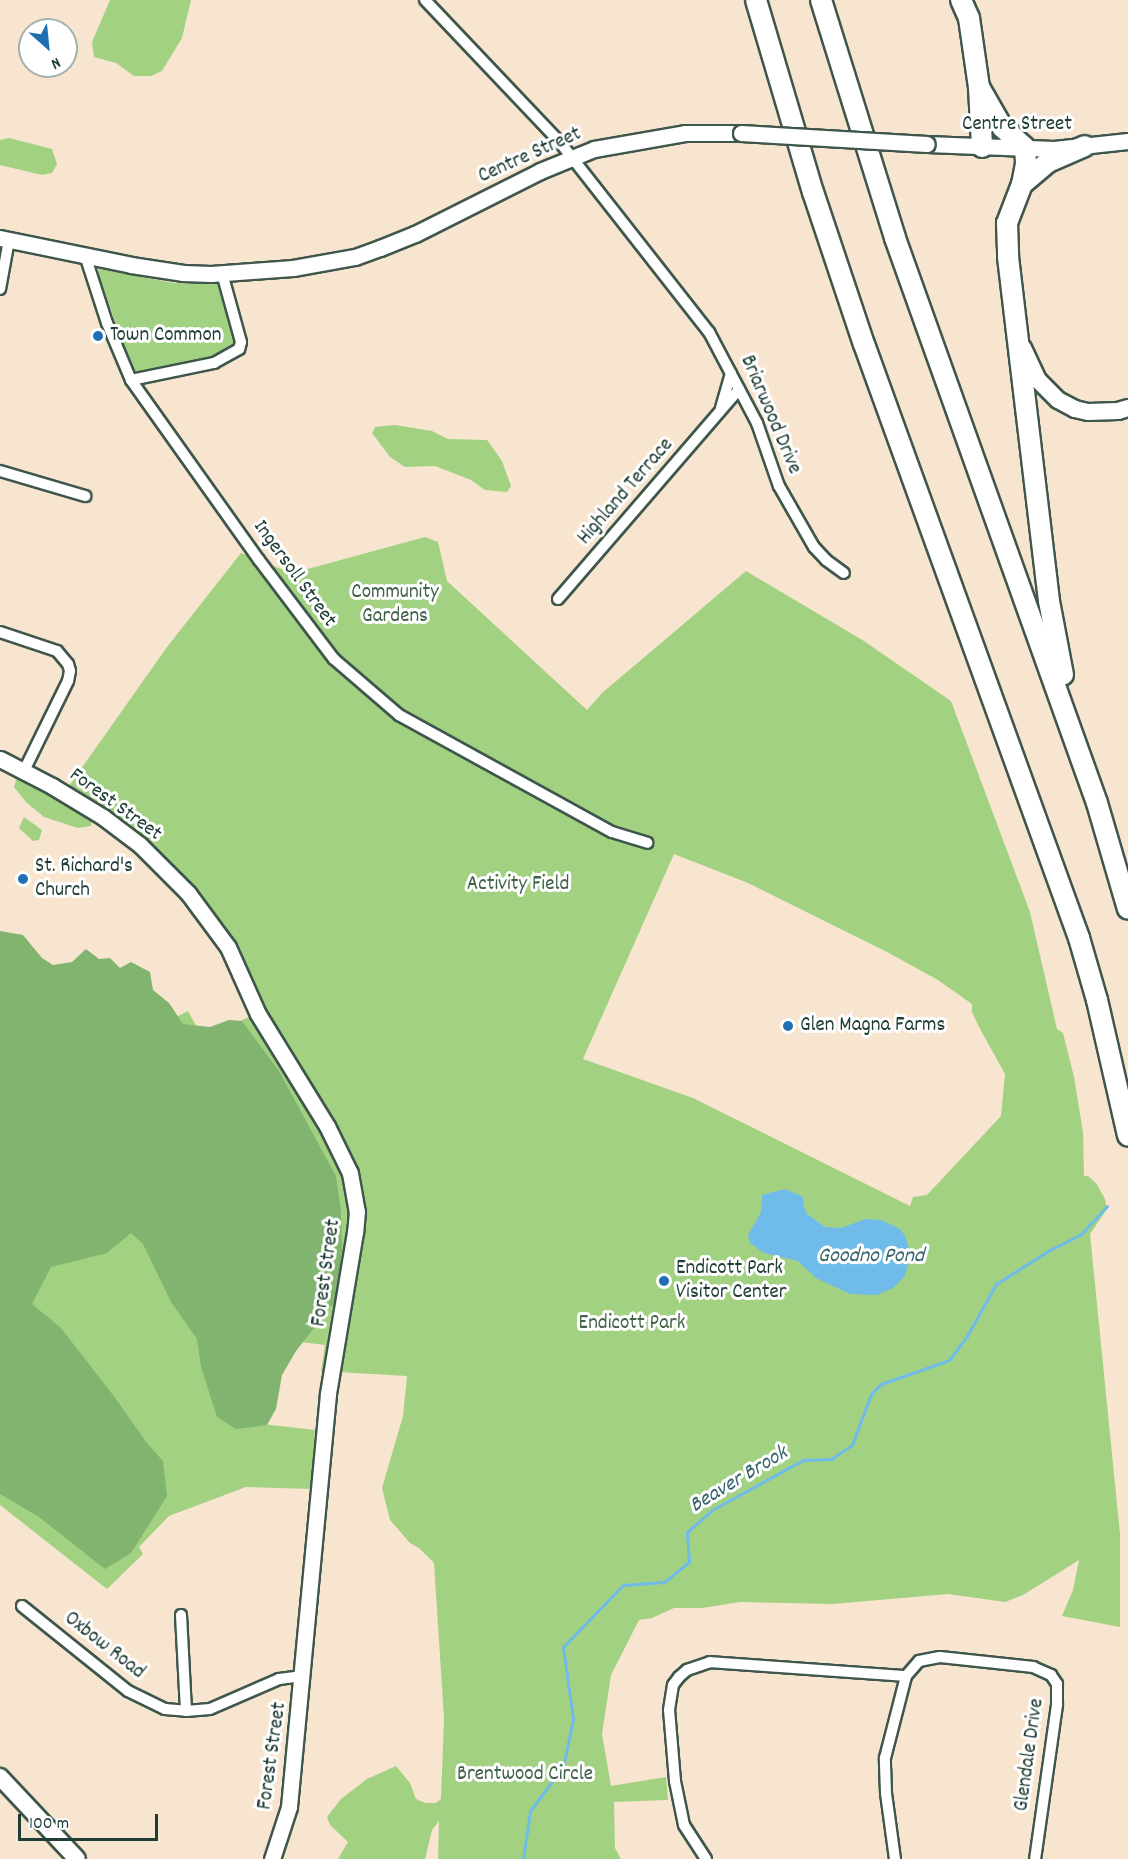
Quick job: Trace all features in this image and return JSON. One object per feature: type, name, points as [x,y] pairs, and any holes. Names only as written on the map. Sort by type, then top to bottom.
[{"type":"highway","points":[[756,0],[813,192],[864,344],[1079,938],[1097,1000],[1128,1135]]},
{"type":"highway","points":[[821,0],[898,249],[1080,754],[1110,843],[1128,909]]},
{"type":"highway","points":[[965,6],[979,87],[982,147]]},
{"type":"highway","points":[[979,87],[1002,127],[1025,148],[1026,164],[1022,184],[1010,210],[1006,237],[1049,602],[1080,754]]},
{"type":"highway","points":[[1022,184],[1047,162],[1085,146]]},
{"type":"main road","points":[[1018,336],[1038,380],[1058,400],[1075,409],[1088,412],[1118,411],[1128,408]]},
{"type":"main road","points":[[0,1777],[76,1859]]},
{"type":"street","name":"Briarwood Drive","points":[[425,0],[530,108],[572,157],[709,332],[758,423],[779,486],[814,546],[826,560],[844,573]]},
{"type":"street","name":"Centre Street","points":[[5,239],[160,270],[222,273],[302,267],[355,257],[416,234],[572,157],[594,149],[662,136],[741,133],[1025,148],[1085,146],[1128,141]]},
{"type":"street","points":[[0,290],[5,239]]},
{"type":"street","name":"Ingersoll Street","points":[[86,255],[107,323],[131,380],[259,560],[334,659],[399,715],[612,832],[647,843]]},
{"type":"street","points":[[131,380],[214,363],[239,349],[241,342],[222,273]]},
{"type":"street","name":"Highland Terrace","points":[[558,599],[677,464],[721,408],[731,373]]},
{"type":"street","name":"Highland Terrace","points":[[721,408],[727,406],[740,390]]},
{"type":"street","points":[[0,471],[85,496]]},
{"type":"street","points":[[0,632],[57,651],[68,664],[70,671],[68,681],[24,771]]},
{"type":"street","name":"Forest Street","points":[[0,759],[77,800],[128,836],[188,893],[228,946],[258,1014],[327,1126],[350,1173],[356,1204],[355,1232],[328,1394],[289,1808],[272,1859]]},
{"type":"street","name":"Oxbow Road","points":[[22,1606],[128,1691],[165,1709],[186,1711],[210,1708],[279,1679],[303,1676]]},
{"type":"street","points":[[181,1616],[186,1711]]},
{"type":"street","name":"Glendale Drive","points":[[906,1676],[919,1661],[940,1657],[1033,1667],[1051,1676],[1059,1693],[1035,1859]]},
{"type":"street","points":[[706,1859],[684,1825],[675,1781],[669,1710],[673,1685],[679,1677],[687,1670],[710,1662],[906,1676],[885,1758],[886,1793],[895,1859]]},
{"type":"green space","points":[[110,0],[191,0],[182,38],[162,71],[151,76],[134,76],[116,63],[94,57],[92,42]]},
{"type":"green space","points":[[9,138],[52,149],[57,164],[52,173],[42,175],[0,165],[0,140]]},
{"type":"green space","points":[[99,269],[174,283],[220,284],[235,333],[233,349],[213,360],[143,372],[132,370],[98,273]]},
{"type":"green space","points":[[395,425],[432,431],[448,439],[487,440],[502,461],[511,486],[507,492],[485,490],[471,480],[435,466],[405,467],[390,457],[372,433],[375,427]]},
{"type":"green space","name":"Endicott Park","points":[[425,537],[438,542],[447,581],[587,710],[602,693],[746,571],[864,641],[951,701],[1030,912],[1057,1029],[1063,1033],[1074,1077],[1083,1132],[1084,1176],[1088,1176],[1096,1183],[1105,1199],[1107,1209],[1090,1234],[1120,1534],[1120,1627],[1062,1616],[1073,1590],[1079,1560],[1023,1595],[1005,1602],[948,1594],[833,1604],[740,1602],[702,1608],[674,1608],[652,1618],[639,1620],[611,1675],[602,1734],[611,1786],[666,1777],[668,1800],[614,1802],[615,1848],[621,1859],[438,1859],[439,1821],[432,1830],[425,1859],[338,1859],[348,1842],[330,1825],[327,1817],[341,1799],[367,1779],[396,1766],[410,1783],[416,1799],[425,1803],[436,1803],[441,1799],[444,1718],[434,1563],[419,1548],[410,1543],[390,1520],[382,1488],[403,1416],[407,1376],[321,1371],[325,1345],[259,1337],[253,1423],[315,1430],[311,1489],[246,1487],[169,1516],[139,1547],[143,1554],[107,1589],[0,1505],[0,1043],[142,1034],[188,1011],[204,1040],[260,1011],[234,943],[211,910],[139,833],[81,799],[69,786],[167,647],[241,553],[299,576],[304,570]],"holes":[[[674,854],[748,883],[887,952],[938,980],[972,1004],[972,1012],[979,1027],[1005,1074],[1001,1116],[927,1195],[913,1197],[910,1206],[693,1098],[583,1059]]]},
{"type":"green space","points":[[23,778],[85,813],[92,820],[91,826],[78,828],[44,817],[26,802],[14,787],[16,780]]},
{"type":"green space","points":[[24,817],[42,830],[39,840],[33,841],[19,828]]},
{"type":"green space","points":[[0,931],[23,935],[42,958],[53,965],[72,962],[86,949],[99,959],[110,958],[120,968],[131,962],[150,972],[153,990],[169,1003],[183,1024],[210,1027],[229,1020],[242,1021],[279,1071],[336,1176],[341,1211],[342,1250],[337,1299],[296,1351],[282,1375],[276,1409],[267,1425],[236,1429],[217,1417],[201,1367],[197,1339],[171,1302],[143,1244],[131,1233],[107,1253],[51,1267],[32,1304],[61,1328],[146,1442],[163,1461],[167,1496],[131,1553],[105,1569],[39,1517],[0,1494]]},
{"type":"water","name":"Goodno Pond","points":[[785,1189],[803,1197],[803,1205],[807,1214],[825,1227],[841,1228],[866,1219],[881,1220],[900,1229],[905,1236],[911,1255],[905,1276],[893,1288],[877,1295],[850,1294],[816,1278],[798,1261],[764,1253],[750,1243],[748,1235],[761,1212],[762,1195]]},
{"type":"waterway","name":"Beaver Brook","points":[[523,1859],[530,1811],[563,1767],[573,1719],[563,1647],[623,1585],[664,1582],[689,1562],[687,1532],[712,1510],[803,1460],[831,1459],[852,1445],[871,1394],[881,1384],[949,1360],[967,1336],[996,1284],[1048,1251],[1081,1234],[1107,1206]]},
{"type":"place","name":"Town Common","points":[[98,336]]},
{"type":"place","name":"St. Richard's Church","points":[[23,879]]},
{"type":"place","name":"Glen Magna Farms","points":[[788,1026]]},
{"type":"place","name":"Endicott Park Visitor Center","points":[[664,1281]]},
{"type":"park label","name":"Community Gardens","points":[[395,605]]},
{"type":"park label","name":"Activity Field","points":[[518,885]]},
{"type":"park label","name":"Brentwood Circle","points":[[525,1775]]}]
